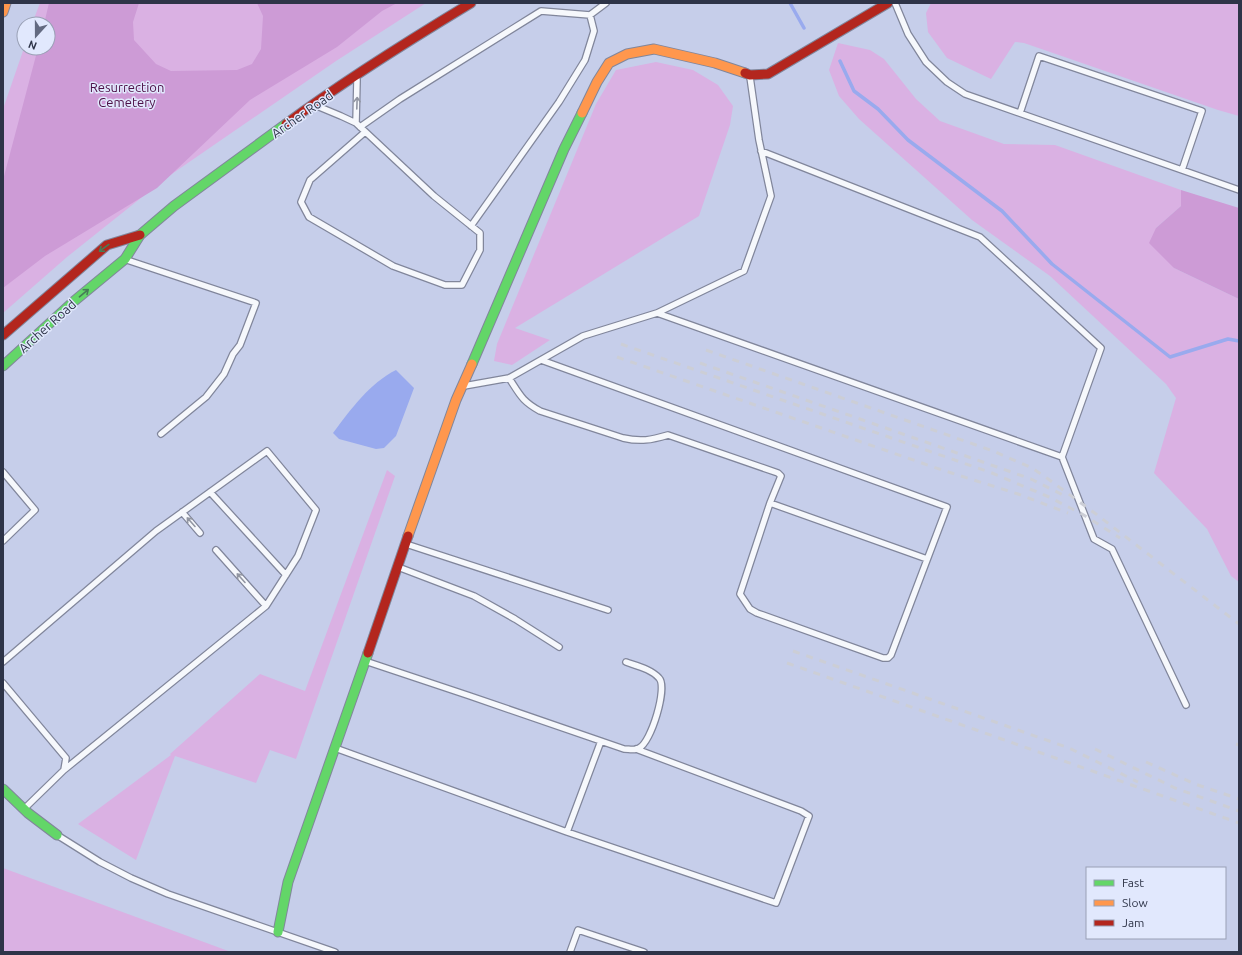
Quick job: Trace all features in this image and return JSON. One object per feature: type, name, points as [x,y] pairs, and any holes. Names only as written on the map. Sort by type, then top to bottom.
[{"type":"street","points":[[3,12],[6,3]]},
{"type":"street","name":"Archer Road","points":[[3,366],[73,302],[125,259],[140,235],[174,206],[313,105],[410,40],[471,3]]},
{"type":"street","points":[[278,932],[288,882],[456,400],[564,149],[597,82],[609,63],[627,54],[654,49],[715,63],[750,75],[768,74],[888,3]]},
{"type":"street","name":"Archer Road","points":[[3,335],[107,245],[140,235]]},
{"type":"street","points":[[3,789],[23,809],[57,835]]},
{"type":"lane","points":[[358,125],[541,11],[590,15],[606,3]]},
{"type":"lane","points":[[895,3],[908,34],[926,62],[947,82],[965,94],[1239,190]]},
{"type":"lane","points":[[471,226],[559,102],[585,60],[594,31],[590,15]]},
{"type":"lane","points":[[1020,113],[1039,56],[1202,111],[1182,170]]},
{"type":"lane","points":[[462,387],[509,378],[583,336],[657,314],[744,271],[772,196],[759,140],[750,75]]},
{"type":"lane","points":[[357,76],[358,125]]},
{"type":"lane","points":[[313,105],[358,125],[434,196],[480,233],[480,250],[462,285],[445,285],[393,266],[309,217],[301,202],[310,180],[365,132]]},
{"type":"lane","points":[[761,151],[980,237],[1101,348],[1062,458],[1094,538],[1112,549],[1186,705]]},
{"type":"lane","points":[[125,259],[256,303],[240,345],[233,354],[224,374],[206,397],[161,434]]},
{"type":"lane","points":[[657,314],[1062,458]]},
{"type":"lane","points":[[509,378],[522,398],[528,404],[540,411],[623,438],[637,441],[654,439],[668,435],[778,473],[780,476],[740,594],[750,608],[757,613],[883,658],[888,658],[891,655],[947,507],[541,360]]},
{"type":"lane","points":[[3,662],[156,531],[267,451],[316,510],[298,556],[266,606],[64,770],[23,809]]},
{"type":"lane","points":[[3,472],[35,510],[3,541]]},
{"type":"lane","points":[[210,492],[286,575]]},
{"type":"lane","points":[[770,503],[927,559]]},
{"type":"lane","points":[[182,512],[200,533]]},
{"type":"lane","points":[[406,544],[608,610]]},
{"type":"lane","points":[[216,550],[266,606]]},
{"type":"lane","points":[[398,567],[474,596],[515,619],[559,647]]},
{"type":"lane","points":[[335,748],[567,832],[776,903],[809,816],[801,811],[636,749],[624,749],[365,661]]},
{"type":"lane","points":[[626,662],[650,671],[660,678],[662,684],[661,698],[649,738],[640,748],[636,749]]},
{"type":"lane","points":[[3,683],[66,758],[64,770]]},
{"type":"lane","points":[[567,832],[600,741]]},
{"type":"lane","points":[[57,835],[100,862],[130,878],[168,894],[335,952]]},
{"type":"lane","points":[[570,952],[578,930],[644,952]]},
{"type":"green space","name":"Resurrection Cemetery","points":[[40,3],[426,3],[336,61],[166,178],[67,257],[3,313],[3,109],[21,56],[56,56],[56,16],[35,16]]},
{"type":"green space","name":"Resurrection Cemetery","points":[[49,3],[139,3],[133,22],[134,40],[156,64],[171,71],[237,70],[252,64],[261,49],[263,16],[257,3],[397,3],[382,11],[337,47],[250,100],[157,188],[45,256],[3,288],[3,180],[36,56],[56,56],[56,16],[46,16]]},
{"type":"green space","points":[[931,3],[1239,3],[1239,116],[1024,43],[1015,42],[991,79],[947,58],[928,32],[926,13]]},
{"type":"green space","points":[[838,43],[870,50],[884,59],[916,99],[940,121],[1004,144],[1055,145],[1181,190],[1181,206],[1156,228],[1174,268],[1239,299],[1239,582],[1231,576],[1207,529],[1154,473],[1176,398],[1166,384],[1050,276],[972,220],[859,119],[839,96],[829,70]]},
{"type":"green space","points":[[656,62],[693,70],[718,85],[733,106],[730,125],[699,216],[515,328],[550,340],[512,365],[494,361],[497,344],[596,104],[616,70]]},
{"type":"green space","points":[[1181,190],[1239,208],[1239,299],[1174,268],[1149,243],[1156,228],[1181,206]]},
{"type":"green space","points":[[387,470],[395,476],[296,759],[270,750],[256,783],[175,756],[136,860],[78,824],[171,755],[170,754],[260,674],[305,691]]},
{"type":"green space","points":[[3,868],[231,952],[3,952]]},
{"type":"water","points":[[396,370],[414,388],[396,436],[384,448],[376,449],[339,439],[333,433],[354,406],[378,382]]},
{"type":"waterway","points":[[790,3],[804,28]]},
{"type":"waterway","points":[[840,61],[854,91],[878,109],[908,140],[1002,211],[1052,264],[1170,357],[1228,339],[1239,341]]},
{"type":"railway","points":[[621,344],[992,473],[1049,497],[1082,514],[1120,538]]},
{"type":"railway","points":[[706,350],[993,451],[1032,468],[1096,514],[1239,624]]},
{"type":"railway","points":[[617,357],[942,470],[1018,494],[1068,513]]},
{"type":"railway","points":[[700,363],[1031,479],[1063,495]]},
{"type":"railway","points":[[793,651],[1069,748],[1138,782]]},
{"type":"railway","points":[[787,663],[1239,823]]},
{"type":"railway","points":[[1095,749],[1175,788],[1239,811]]},
{"type":"railway","points":[[1146,762],[1195,784],[1239,799]]},
{"type":"traffic: fast","points":[[472,364],[564,149],[582,113]]},
{"type":"traffic: fast","points":[[3,366],[73,302],[125,259],[140,235],[174,206],[286,124]]},
{"type":"traffic: fast","points":[[278,932],[288,882],[368,653]]},
{"type":"traffic: fast","points":[[3,789],[28,813],[57,835]]},
{"type":"traffic: slow","points":[[3,12],[6,3]]},
{"type":"traffic: slow","points":[[582,113],[597,82],[609,63],[627,54],[654,49],[715,63],[745,73]]},
{"type":"traffic: slow","points":[[408,536],[456,400],[472,364]]},
{"type":"traffic: jam","points":[[286,124],[377,61],[471,3]]},
{"type":"traffic: jam","points":[[745,73],[750,75],[768,74],[888,3]]},
{"type":"traffic: jam","points":[[3,335],[107,245],[140,235]]},
{"type":"traffic: jam","points":[[368,653],[408,536]]}]
